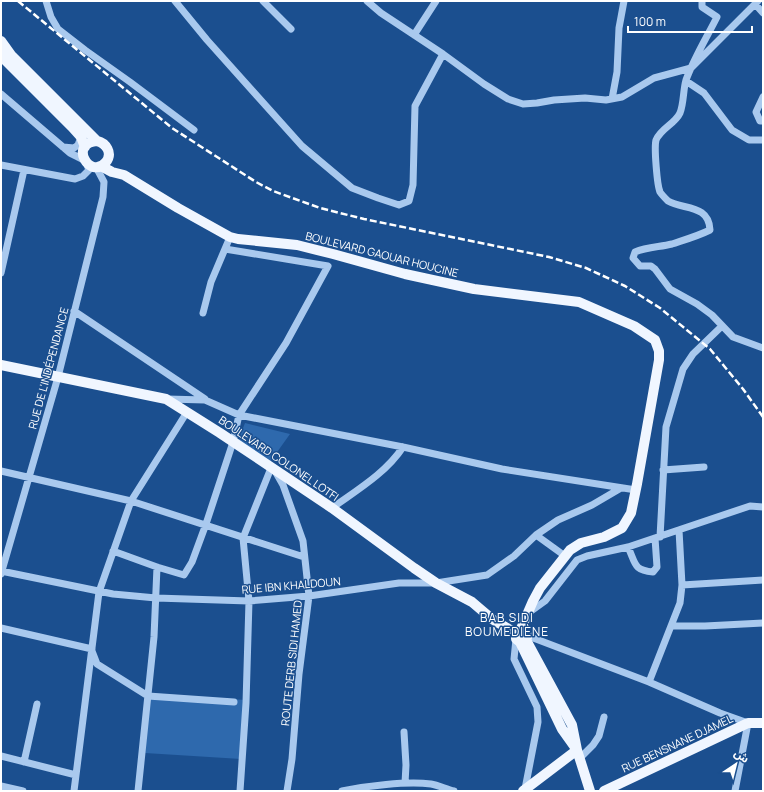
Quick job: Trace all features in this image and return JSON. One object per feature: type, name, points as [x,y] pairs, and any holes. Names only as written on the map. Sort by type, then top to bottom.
[{"type":"main road","points":[[1,41],[11,55],[97,141],[106,146],[109,156],[124,175]]},
{"type":"main road","points":[[1,56],[81,137],[85,147]]},
{"type":"main road","points":[[97,141],[90,142],[83,150],[85,160],[91,166],[98,166],[124,175]]},
{"type":"main road","points":[[98,166],[107,160],[109,156]]},
{"type":"main road","name":"BOULEVARD GAOUAR HOUCINE","points":[[124,175],[178,208],[230,236],[262,242],[297,245],[405,274],[474,289],[579,302],[634,326],[655,340],[659,351],[659,360],[631,513],[622,528],[604,537],[581,543],[570,550],[540,588],[532,601],[521,637]]},
{"type":"main road","name":"BOULEVARD COLONEL LOTFI","points":[[1,365],[166,399],[234,442],[273,470],[332,508],[436,583],[472,602],[492,619],[521,637]]},
{"type":"main road","points":[[521,637],[572,726],[578,754],[590,791]]},
{"type":"main road","name":"RUE BENSNANE DJAMEL","points":[[604,791],[748,723],[763,723]]},
{"type":"main road","points":[[524,790],[578,754]]},
{"type":"street","points":[[46,1],[51,17],[58,29],[194,130]]},
{"type":"street","points":[[175,1],[207,40],[302,146],[352,188],[399,205],[409,201],[413,185],[414,106],[443,54]]},
{"type":"street","points":[[262,1],[291,30]]},
{"type":"street","points":[[367,1],[381,13],[443,54],[484,84],[508,99],[523,104],[585,98],[606,100],[622,97],[654,78],[691,68],[756,2],[763,13]]},
{"type":"street","points":[[414,35],[436,1]]},
{"type":"street","points":[[612,99],[617,72],[619,28],[624,1]]},
{"type":"street","points":[[702,1],[702,7],[717,17],[686,81],[681,111],[676,120],[662,132],[656,140],[656,164],[660,192],[668,201],[697,209],[710,224],[710,230],[672,244],[642,249],[635,252],[633,258],[640,266],[650,266],[655,269],[670,289],[697,304],[712,316],[733,337],[763,348]]},
{"type":"street","points":[[686,81],[704,93],[732,130],[748,140],[763,140]]},
{"type":"street","points":[[1,94],[63,147],[85,160],[89,170],[83,176],[78,178],[1,165]]},
{"type":"street","points":[[763,97],[756,112],[760,121],[763,121]]},
{"type":"street","points":[[63,147],[74,148],[78,145],[81,137]]},
{"type":"street","name":"RUE DE L'INDÉPENDANCE","points":[[1,572],[58,377],[103,197],[104,182],[98,166]]},
{"type":"street","points":[[1,272],[24,170]]},
{"type":"street","points":[[203,313],[211,282],[230,236]]},
{"type":"street","points":[[113,551],[157,567],[184,574],[192,562],[206,524],[234,442],[239,414],[286,343],[328,266],[225,249]]},
{"type":"street","points":[[74,311],[205,400],[239,414],[403,447],[502,469],[636,490]]},
{"type":"street","points":[[628,547],[637,568],[641,571],[653,572],[657,567],[657,537],[666,427],[683,369],[693,354],[722,326]]},
{"type":"street","points":[[166,399],[205,400]]},
{"type":"street","points":[[74,791],[99,592],[131,501],[187,412]]},
{"type":"street","points":[[332,508],[356,492],[395,458],[403,447]]},
{"type":"street","points":[[663,470],[704,467]]},
{"type":"street","points":[[240,791],[246,703],[249,601],[243,538],[273,470]]},
{"type":"street","name":"ROUTE DERB SIDI HAMED","points":[[273,470],[283,485],[303,541],[309,596],[299,674],[292,759],[287,791]]},
{"type":"street","points":[[1,471],[131,501],[206,524],[243,538],[304,557]]},
{"type":"street","name":"RUE IBN KHALDOUN","points":[[1,572],[99,592],[156,598],[249,601],[309,596],[400,583],[436,583],[487,575],[514,556],[536,536],[558,520],[621,488]]},
{"type":"street","points":[[527,614],[545,601],[576,560],[587,556],[628,547],[750,506],[763,507]]},
{"type":"street","points":[[649,682],[680,603],[682,585],[679,530]]},
{"type":"street","points":[[536,536],[565,556]]},
{"type":"street","points":[[138,791],[154,636],[157,567]]},
{"type":"street","points":[[682,585],[763,580]]},
{"type":"street","points":[[672,626],[705,626],[763,622]]},
{"type":"street","points":[[1,628],[92,649]]},
{"type":"street","points":[[524,790],[538,722],[537,707],[514,659],[521,637],[649,682],[720,714],[748,723],[735,791]]},
{"type":"street","points":[[92,649],[97,664],[148,696],[234,702]]},
{"type":"street","points":[[24,762],[37,704]]},
{"type":"street","points":[[578,754],[593,745],[599,736],[604,717]]},
{"type":"street","points":[[404,732],[406,765],[405,783]]},
{"type":"street","points":[[1,756],[76,775]]},
{"type":"street","points":[[342,791],[405,783],[432,784],[440,789],[454,791]]},
{"type":"street","points":[[1,786],[23,791]]},
{"type":"shaded area","points":[[245,423],[290,434],[270,462],[238,441]]},
{"type":"shaded area","points":[[150,693],[245,700],[241,759],[145,753]]},
{"type":"railway","points":[[18,1],[172,128],[256,182],[273,191],[320,208],[364,219],[549,257],[586,268],[625,286],[660,308],[710,349],[743,389],[763,417]]},
{"type":"district","name":"BAB SIDI BOUMEDIÈNE","points":[[507,624]]}]
